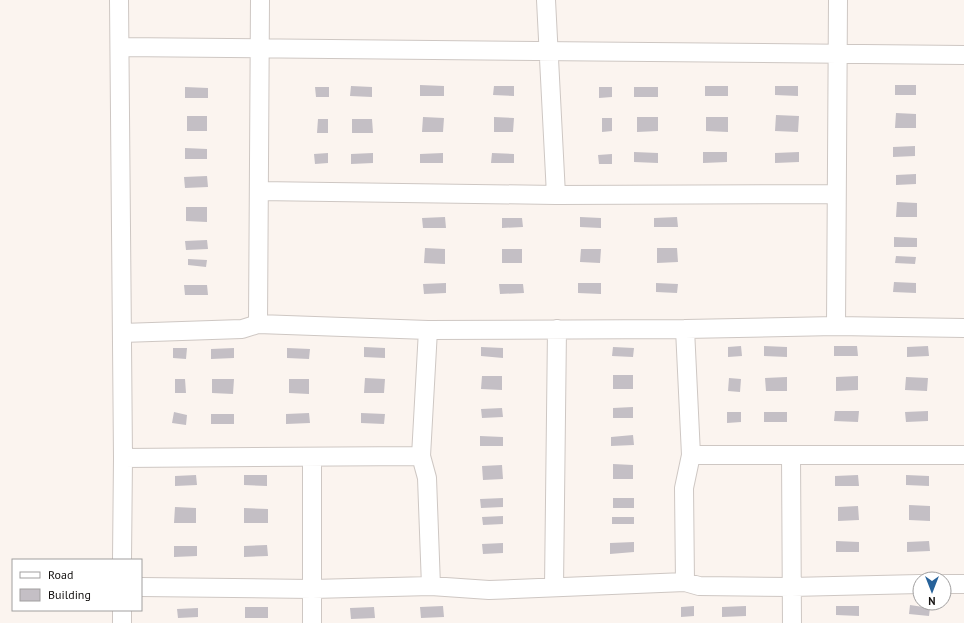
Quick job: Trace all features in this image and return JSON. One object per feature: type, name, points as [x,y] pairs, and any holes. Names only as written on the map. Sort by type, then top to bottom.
[{"type":"street","points":[[119,0],[123,458],[122,559]]},
{"type":"street","points":[[258,324],[260,0]]},
{"type":"street","points":[[546,0],[556,195]]},
{"type":"street","points":[[836,326],[838,0]]},
{"type":"street","points":[[120,47],[964,55]]},
{"type":"street","points":[[259,191],[556,195],[836,194]]},
{"type":"street","points":[[122,333],[242,329],[258,324],[428,330],[685,329],[836,326],[964,328]]},
{"type":"street","points":[[554,587],[557,329]]},
{"type":"street","points":[[685,329],[690,455],[684,488],[685,582]]},
{"type":"street","points":[[428,330],[421,456],[427,478],[431,586]]},
{"type":"street","points":[[690,455],[964,455]]},
{"type":"street","points":[[791,455],[792,623]]},
{"type":"street","points":[[123,458],[421,456]]},
{"type":"street","points":[[312,457],[312,623]]},
{"type":"street","points":[[142,587],[312,588],[431,586],[489,590],[685,582],[699,586],[791,587],[912,584]]},
{"type":"street","points":[[952,584],[964,584]]},
{"type":"street","points":[[122,611],[122,623]]},
{"type":"building","points":[[420,85],[444,86],[444,96],[420,96]]},
{"type":"building","points":[[895,85],[916,85],[916,95],[895,95]]},
{"type":"building","points":[[351,86],[372,87],[372,97],[350,96]]},
{"type":"building","points":[[494,86],[514,86],[514,96],[493,95]]},
{"type":"building","points":[[705,86],[728,86],[728,96],[705,96]]},
{"type":"building","points":[[775,86],[798,86],[798,96],[775,95]]},
{"type":"building","points":[[185,87],[208,88],[208,98],[185,98]]},
{"type":"building","points":[[315,87],[329,87],[329,97],[316,97]]},
{"type":"building","points":[[599,87],[612,87],[612,97],[599,98]]},
{"type":"building","points":[[634,87],[658,87],[658,97],[634,97]]},
{"type":"building","points":[[896,113],[916,114],[916,128],[895,128]]},
{"type":"building","points":[[776,115],[799,116],[798,132],[775,131]]},
{"type":"building","points":[[187,116],[207,116],[207,131],[187,131]]},
{"type":"building","points":[[423,117],[444,118],[443,132],[422,132]]},
{"type":"building","points":[[494,117],[514,118],[513,132],[494,132]]},
{"type":"building","points":[[637,117],[658,117],[658,131],[637,132]]},
{"type":"building","points":[[706,117],[728,117],[728,132],[706,131]]},
{"type":"building","points":[[602,118],[612,118],[612,131],[602,132]]},
{"type":"building","points":[[318,119],[328,119],[328,133],[317,133]]},
{"type":"building","points":[[352,119],[372,119],[373,133],[352,133]]},
{"type":"building","points":[[915,146],[915,156],[893,157],[893,147]]},
{"type":"building","points":[[185,148],[207,149],[207,159],[185,159]]},
{"type":"building","points":[[634,152],[658,153],[658,163],[634,162]]},
{"type":"building","points":[[703,152],[727,152],[727,162],[703,163]]},
{"type":"building","points":[[799,152],[799,162],[775,163],[775,153]]},
{"type":"building","points":[[328,153],[328,163],[315,164],[314,154]]},
{"type":"building","points":[[373,153],[373,163],[351,164],[351,154]]},
{"type":"building","points":[[443,153],[443,163],[420,163],[420,154]]},
{"type":"building","points":[[492,153],[514,154],[514,163],[491,163]]},
{"type":"building","points":[[612,154],[612,164],[599,164],[598,155]]},
{"type":"building","points":[[916,174],[916,184],[896,185],[896,175]]},
{"type":"building","points":[[207,176],[208,187],[185,188],[184,177]]},
{"type":"building","points":[[897,202],[917,203],[917,217],[896,217]]},
{"type":"building","points":[[186,207],[207,207],[207,222],[186,221]]},
{"type":"building","points":[[445,217],[446,228],[423,228],[422,218]]},
{"type":"building","points":[[580,217],[601,218],[601,228],[580,227]]},
{"type":"building","points":[[677,217],[678,227],[654,227],[654,218]]},
{"type":"building","points":[[502,218],[522,218],[523,227],[502,228]]},
{"type":"building","points":[[894,237],[917,238],[917,247],[894,247]]},
{"type":"building","points":[[207,240],[208,249],[186,250],[185,241]]},
{"type":"building","points":[[425,248],[445,249],[445,264],[424,263]]},
{"type":"building","points":[[657,248],[677,248],[678,262],[657,263]]},
{"type":"building","points":[[502,249],[522,249],[522,263],[502,263]]},
{"type":"building","points":[[581,249],[601,249],[600,263],[580,262]]},
{"type":"building","points":[[896,256],[916,257],[915,264],[895,263]]},
{"type":"building","points":[[188,259],[207,260],[206,267],[188,265]]},
{"type":"building","points":[[894,282],[916,283],[916,293],[893,292]]},
{"type":"building","points":[[446,283],[446,293],[424,294],[423,284]]},
{"type":"building","points":[[578,283],[601,283],[601,294],[578,293]]},
{"type":"building","points":[[656,283],[678,284],[677,293],[656,292]]},
{"type":"building","points":[[499,284],[523,284],[524,293],[500,294]]},
{"type":"building","points":[[184,285],[207,285],[208,295],[185,295]]},
{"type":"building","points":[[741,346],[742,356],[728,357],[728,347]]},
{"type":"building","points":[[764,346],[787,347],[787,357],[764,356]]},
{"type":"building","points":[[834,346],[857,346],[858,356],[834,356]]},
{"type":"building","points":[[928,346],[929,356],[907,357],[907,347]]},
{"type":"building","points":[[364,347],[385,348],[385,358],[364,357]]},
{"type":"building","points":[[481,347],[503,348],[503,358],[481,356]]},
{"type":"building","points":[[613,347],[634,348],[633,357],[612,356]]},
{"type":"building","points":[[173,348],[187,348],[186,359],[173,358]]},
{"type":"building","points":[[234,348],[234,358],[211,359],[211,349]]},
{"type":"building","points":[[287,348],[310,349],[309,359],[287,358]]},
{"type":"building","points":[[613,375],[633,375],[633,389],[613,389]]},
{"type":"building","points":[[482,376],[502,376],[502,390],[481,389]]},
{"type":"building","points":[[858,376],[858,390],[836,391],[836,377]]},
{"type":"building","points":[[787,377],[787,391],[766,391],[765,378]]},
{"type":"building","points":[[906,377],[928,378],[927,391],[905,390]]},
{"type":"building","points":[[365,378],[385,379],[384,393],[364,393]]},
{"type":"building","points":[[729,378],[741,379],[740,392],[728,391]]},
{"type":"building","points":[[175,379],[185,379],[186,393],[175,393]]},
{"type":"building","points":[[212,379],[234,379],[233,394],[212,393]]},
{"type":"building","points":[[289,379],[309,379],[309,394],[289,393]]},
{"type":"building","points":[[633,407],[633,418],[613,418],[613,408]]},
{"type":"building","points":[[502,408],[503,417],[482,418],[481,409]]},
{"type":"building","points":[[835,411],[859,411],[858,422],[834,421]]},
{"type":"building","points":[[928,411],[928,421],[906,422],[905,412]]},
{"type":"building","points":[[174,412],[187,415],[186,425],[172,423]]},
{"type":"building","points":[[727,412],[741,412],[741,422],[727,423]]},
{"type":"building","points":[[764,412],[787,412],[787,422],[764,422]]},
{"type":"building","points":[[309,413],[310,423],[286,424],[286,414]]},
{"type":"building","points":[[361,413],[385,414],[384,424],[361,423]]},
{"type":"building","points":[[211,414],[234,414],[234,424],[211,424]]},
{"type":"building","points":[[633,435],[634,445],[611,446],[611,437]]},
{"type":"building","points":[[480,436],[503,437],[503,446],[480,446]]},
{"type":"building","points":[[613,464],[633,465],[633,479],[613,479]]},
{"type":"building","points":[[502,465],[503,479],[483,480],[482,466]]},
{"type":"building","points":[[196,475],[197,485],[175,486],[175,476]]},
{"type":"building","points":[[244,475],[267,475],[267,486],[244,485]]},
{"type":"building","points":[[858,475],[859,486],[835,486],[835,476]]},
{"type":"building","points":[[906,475],[929,476],[929,486],[906,485]]},
{"type":"building","points":[[503,498],[503,507],[481,508],[480,499]]},
{"type":"building","points":[[613,498],[634,498],[634,508],[613,508]]},
{"type":"building","points":[[909,505],[930,506],[930,521],[909,520]]},
{"type":"building","points":[[858,506],[859,520],[838,521],[838,507]]},
{"type":"building","points":[[175,507],[196,508],[196,523],[174,523]]},
{"type":"building","points":[[244,508],[268,509],[268,523],[244,523]]},
{"type":"building","points":[[503,516],[503,524],[483,525],[482,517]]},
{"type":"building","points":[[612,517],[634,517],[634,524],[612,524]]},
{"type":"building","points":[[836,541],[859,542],[859,552],[836,552]]},
{"type":"building","points":[[929,541],[930,551],[907,552],[907,542]]},
{"type":"building","points":[[634,542],[634,552],[610,554],[610,543]]},
{"type":"building","points":[[503,543],[503,553],[483,554],[482,544]]},
{"type":"building","points":[[267,545],[268,556],[244,557],[244,546]]},
{"type":"building","points":[[174,546],[197,546],[197,556],[174,557]]},
{"type":"building","points":[[910,605],[912,605],[912,611],[930,611],[929,616],[909,614]]},
{"type":"building","points":[[443,606],[444,617],[421,618],[420,607]]},
{"type":"building","points":[[694,606],[694,616],[681,617],[681,607]]},
{"type":"building","points":[[746,606],[746,616],[722,617],[722,607]]},
{"type":"building","points":[[836,606],[859,606],[859,616],[836,615]]},
{"type":"building","points":[[245,607],[268,607],[268,618],[245,618]]},
{"type":"building","points":[[374,607],[375,618],[351,619],[350,608]]},
{"type":"building","points":[[198,608],[198,617],[178,618],[177,609]]}]
